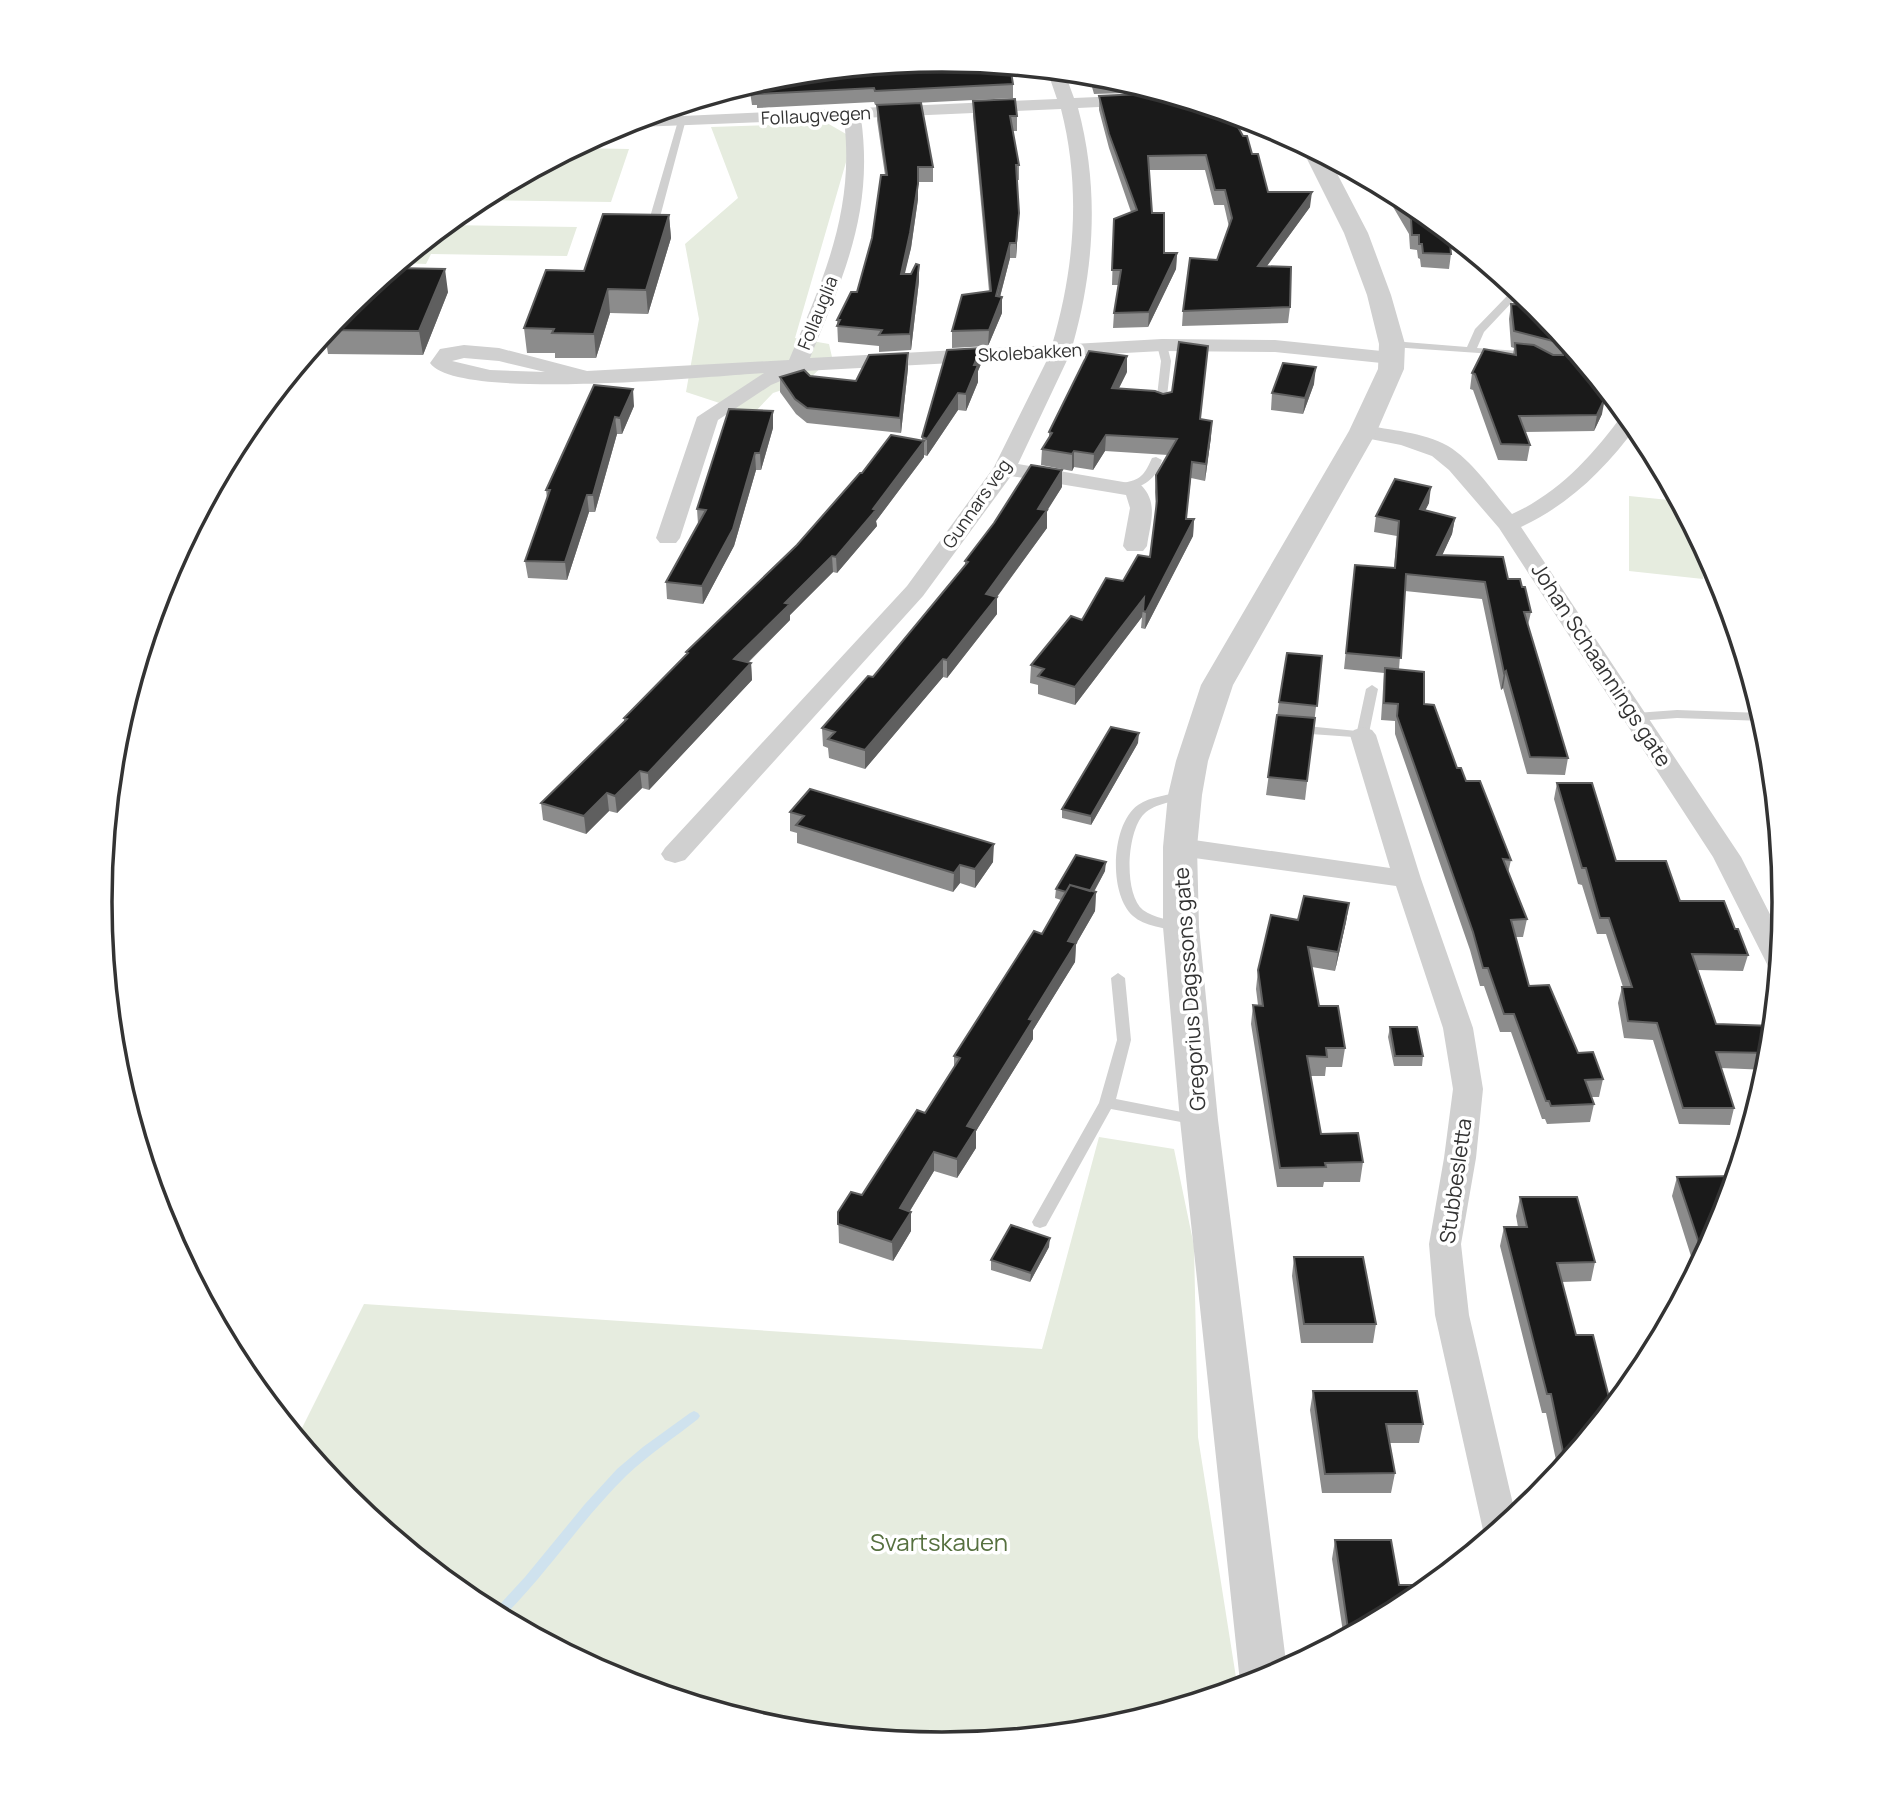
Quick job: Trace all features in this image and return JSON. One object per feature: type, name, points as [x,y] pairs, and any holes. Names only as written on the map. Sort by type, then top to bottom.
[{"type":"street","name":"Gunnars veg","points":[[675,854],[915,591],[1004,468],[1040,400],[1061,351],[1068,326],[1084,226],[1083,181],[1068,104],[1059,80]]},
{"type":"street","name":"Follaugvegen","points":[[657,123],[1155,99]]},
{"type":"street","name":"Follauglia","points":[[668,538],[693,470],[708,418],[764,381],[796,367],[831,282],[852,208],[858,167],[852,115]]},
{"type":"street","points":[[1320,162],[1356,233],[1379,295],[1392,351]]},
{"type":"street","name":"Skolebakken","points":[[586,377],[527,361],[467,350],[447,353],[440,363],[463,371],[542,379],[586,377],[796,367],[1162,345],[1392,351]]},
{"type":"street","name":"Gregorius Dagssons gate","points":[[1262,1669],[1199,1120],[1181,927],[1180,847],[1185,795],[1192,761],[1217,685],[1363,431],[1386,382],[1392,351]]},
{"type":"street","points":[[1508,524],[1533,514],[1574,487],[1624,428]]},
{"type":"street","name":"Johan Schaannings gate","points":[[1363,431],[1406,439],[1440,451],[1457,465],[1508,524],[1727,857],[1771,946]]},
{"type":"street","points":[[1004,468],[1122,486],[1139,494],[1142,502],[1135,545]]},
{"type":"street","name":"Stubbesletta","points":[[1363,735],[1407,879],[1458,1028],[1468,1089],[1460,1158],[1445,1244],[1452,1315],[1499,1519]]},
{"type":"street","points":[[1180,847],[1407,879]]},
{"type":"lane","points":[[655,217],[681,122]]},
{"type":"lane","points":[[1471,349],[1479,331],[1511,298]]},
{"type":"lane","points":[[1161,405],[1166,361],[1162,345]]},
{"type":"lane","points":[[1392,351],[1471,349],[1543,358]]},
{"type":"lane","points":[[1122,486],[1145,481],[1153,472],[1156,460]]},
{"type":"lane","points":[[1277,727],[1363,735],[1372,689]]},
{"type":"lane","points":[[1636,717],[1677,714],[1752,717]]},
{"type":"lane","points":[[1181,927],[1138,913],[1126,896],[1122,864],[1127,832],[1139,811],[1156,802],[1185,795]]},
{"type":"lane","points":[[1040,1222],[1107,1103],[1124,1040],[1118,978]]},
{"type":"lane","points":[[1107,1103],[1199,1120]]},
{"type":"green space","points":[[827,123],[853,138],[795,338],[829,344],[832,357],[806,382],[773,393],[753,414],[686,392],[699,319],[685,244],[738,198],[711,127]]},
{"type":"green space","points":[[595,148],[629,149],[611,202],[500,200]]},
{"type":"green space","points":[[462,225],[577,227],[567,256],[431,254],[426,264],[413,263]]},
{"type":"green space","points":[[1629,496],[1669,500],[1703,568],[1703,579],[1629,571]]},
{"type":"green space","name":"Svartskauen","points":[[1099,1137],[1174,1149],[1194,1246],[1198,1437],[1236,1679],[1158,1705],[1105,1717],[997,1731],[942,1733],[834,1726],[727,1705],[675,1689],[575,1648],[481,1593],[437,1562],[395,1527],[355,1490],[301,1430],[364,1304],[1042,1349]]},
{"type":"building","points":[[888,74],[997,74],[1012,75],[1013,84],[875,91],[874,88],[757,94],[834,79]]},
{"type":"building","points":[[1133,94],[1238,126],[1243,136],[1247,136],[1252,154],[1258,154],[1268,192],[1312,192],[1258,266],[1291,267],[1290,307],[1183,311],[1190,258],[1217,260],[1232,218],[1225,190],[1215,190],[1206,155],[1148,156],[1152,213],[1164,213],[1164,253],[1177,253],[1149,312],[1114,313],[1121,270],[1112,270],[1114,219],[1137,210],[1109,134],[1099,96]]},
{"type":"building","points":[[1015,99],[1017,116],[1010,116],[1019,165],[1016,165],[1019,213],[1016,243],[1010,243],[996,296],[1002,297],[989,330],[952,331],[962,295],[991,291],[973,101]]},
{"type":"building","points":[[921,103],[933,167],[918,167],[918,184],[901,274],[911,274],[916,264],[919,265],[910,334],[879,335],[882,330],[837,326],[840,320],[837,320],[851,292],[857,292],[872,238],[881,175],[887,175],[877,105]]},
{"type":"building","points":[[603,214],[669,215],[646,290],[608,289],[594,334],[552,333],[554,329],[524,328],[546,270],[584,271]]},
{"type":"building","points":[[1409,215],[1450,245],[1451,254],[1423,253],[1419,235],[1412,235]]},
{"type":"building","points":[[407,268],[445,269],[419,331],[341,330]]},
{"type":"building","points":[[1511,304],[1518,304],[1556,343],[1553,341],[1514,331]]},
{"type":"building","points":[[1179,342],[1208,346],[1200,419],[1212,421],[1206,464],[1192,462],[1186,519],[1194,519],[1146,612],[1143,611],[1144,598],[1075,687],[1038,676],[1044,669],[1031,665],[1071,616],[1082,620],[1106,578],[1123,581],[1138,555],[1150,557],[1157,501],[1156,475],[1177,439],[1106,435],[1094,454],[1074,451],[1072,454],[1042,449],[1052,433],[1049,432],[1089,351],[1127,356],[1112,388],[1163,394],[1172,392]]},
{"type":"building","points":[[1515,343],[1534,345],[1553,355],[1563,355],[1562,350],[1604,400],[1597,415],[1519,416],[1530,445],[1501,444],[1475,374],[1472,373],[1484,349],[1516,355]]},
{"type":"building","points":[[981,348],[974,365],[978,365],[966,394],[958,393],[927,439],[922,437],[947,350]]},
{"type":"building","points":[[908,353],[900,418],[807,408],[795,399],[780,377],[804,370],[810,376],[856,381],[869,355]]},
{"type":"building","points":[[1283,363],[1316,367],[1305,398],[1272,393]]},
{"type":"building","points":[[594,385],[633,389],[620,418],[615,417],[593,495],[587,495],[565,562],[525,561],[550,490],[546,490]]},
{"type":"building","points":[[729,409],[773,411],[760,453],[755,453],[733,529],[702,586],[666,582],[706,510],[697,509]]},
{"type":"building","points":[[891,435],[924,441],[873,509],[876,510],[836,557],[832,556],[785,603],[790,604],[734,659],[751,663],[648,773],[640,771],[615,796],[607,793],[584,816],[541,803],[627,719],[624,718],[688,653],[686,652],[797,545],[862,473]]},
{"type":"building","points":[[1031,465],[1062,470],[1038,509],[1047,510],[986,594],[997,597],[947,660],[943,659],[865,750],[828,739],[835,732],[822,728],[868,676],[873,677],[968,562],[965,561],[994,523]]},
{"type":"building","points":[[1395,479],[1431,487],[1420,509],[1455,518],[1437,555],[1503,557],[1508,579],[1520,579],[1522,587],[1525,587],[1531,612],[1524,612],[1568,758],[1530,757],[1506,671],[1504,673],[1485,582],[1406,574],[1401,658],[1346,653],[1355,565],[1395,568],[1399,521],[1376,516]]},
{"type":"building","points":[[1287,653],[1322,656],[1317,706],[1279,702]]},
{"type":"building","points":[[1385,668],[1424,672],[1424,704],[1434,705],[1457,768],[1461,768],[1466,781],[1480,781],[1511,860],[1503,859],[1527,919],[1511,920],[1529,986],[1549,985],[1578,1053],[1593,1052],[1603,1079],[1585,1080],[1594,1104],[1551,1106],[1549,1101],[1546,1101],[1514,1014],[1504,1014],[1488,968],[1483,968],[1473,932],[1397,716],[1398,704],[1384,703]]},
{"type":"building","points":[[1277,715],[1315,718],[1307,781],[1268,777]]},
{"type":"building","points":[[1111,727],[1139,733],[1091,816],[1062,809]]},
{"type":"building","points":[[1557,783],[1592,783],[1616,861],[1666,861],[1680,901],[1724,901],[1748,955],[1692,954],[1716,1024],[1764,1026],[1759,1053],[1716,1052],[1734,1108],[1683,1108],[1657,1023],[1628,1021],[1622,987],[1632,987],[1609,918],[1600,918],[1586,868],[1582,868]]},
{"type":"building","points":[[810,789],[994,844],[975,869],[960,865],[954,873],[796,825],[804,816],[790,812]]},
{"type":"building","points":[[1076,855],[1106,862],[1090,891],[1070,885],[1066,892],[1056,889]]},
{"type":"building","points":[[1070,885],[1096,892],[1068,941],[1076,943],[1029,1019],[1033,1020],[967,1126],[976,1129],[957,1159],[934,1152],[900,1208],[911,1212],[892,1242],[838,1224],[838,1212],[851,1192],[862,1195],[917,1110],[925,1113],[960,1058],[954,1056],[1034,931],[1042,934]]},
{"type":"building","points":[[1304,896],[1349,903],[1338,952],[1308,947],[1319,1006],[1338,1006],[1345,1048],[1326,1048],[1327,1057],[1307,1056],[1321,1134],[1358,1133],[1363,1162],[1325,1163],[1326,1167],[1280,1168],[1253,1005],[1263,1006],[1258,970],[1271,915],[1298,920]]},
{"type":"building","points":[[1390,1027],[1417,1027],[1423,1056],[1395,1056]]},
{"type":"building","points":[[1727,1176],[1699,1244],[1677,1177]]},
{"type":"building","points":[[1520,1197],[1577,1197],[1595,1262],[1557,1263],[1576,1335],[1593,1335],[1609,1398],[1563,1454],[1551,1394],[1547,1394],[1504,1227],[1527,1227]]},
{"type":"building","points":[[1011,1225],[1050,1238],[1031,1273],[991,1260]]},
{"type":"building","points":[[1294,1257],[1363,1257],[1376,1324],[1304,1324]]},
{"type":"building","points":[[1313,1391],[1417,1391],[1423,1424],[1386,1424],[1395,1473],[1325,1474]]},
{"type":"building","points":[[1335,1540],[1391,1540],[1399,1585],[1415,1585],[1348,1628]]},
{"type":"waterway","points":[[504,1608],[621,1473],[694,1416]]}]
